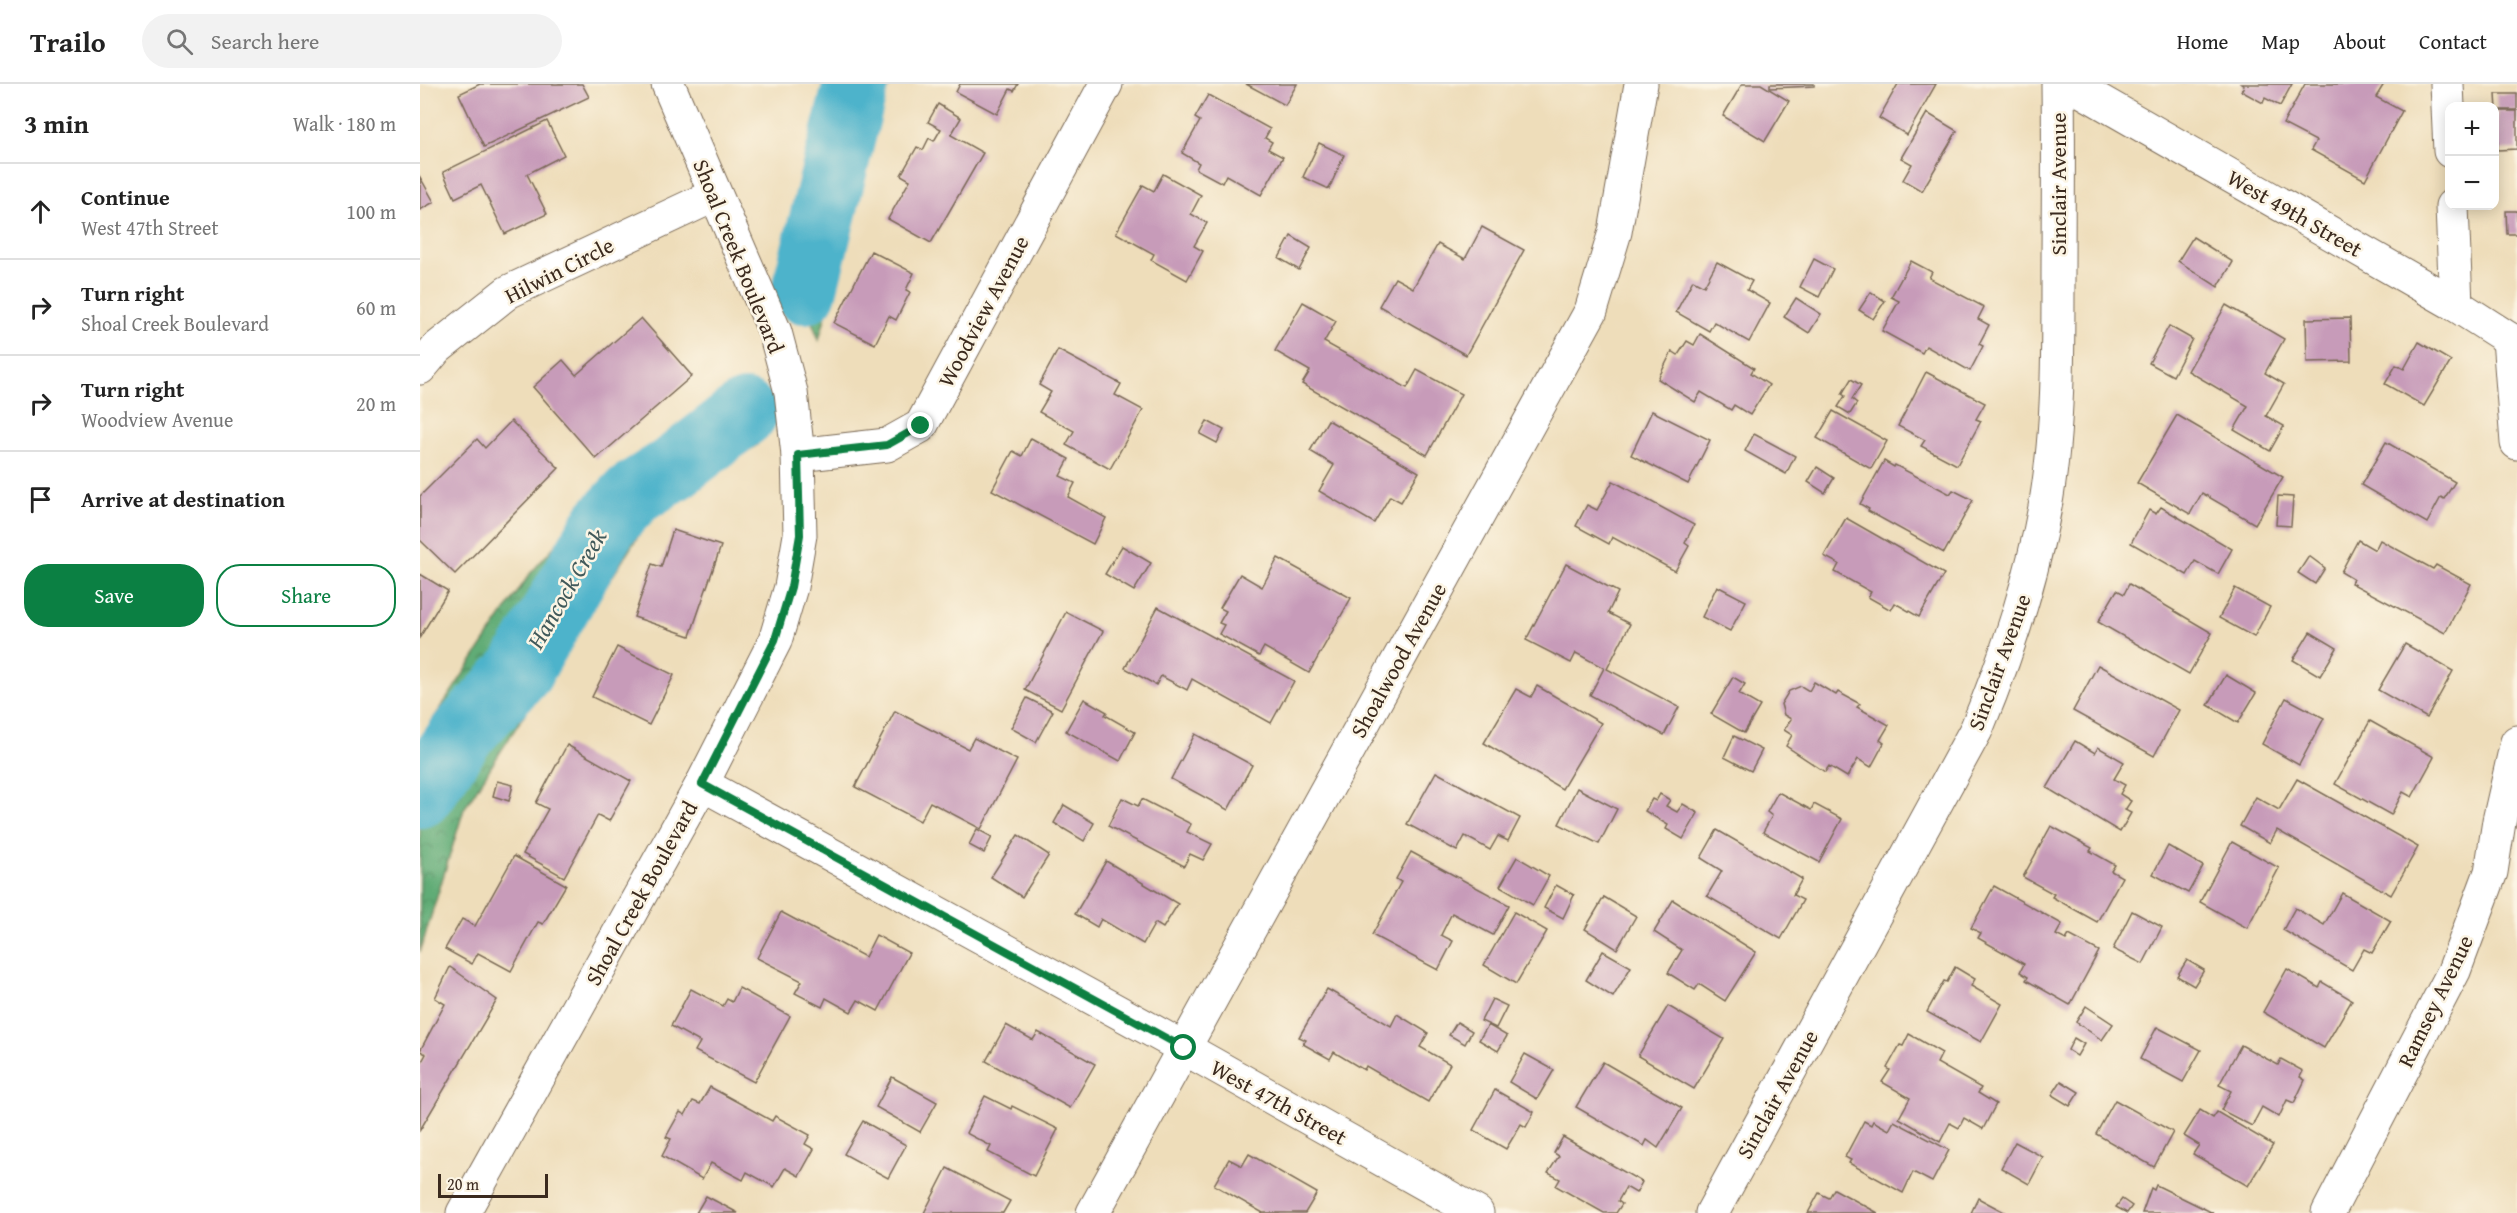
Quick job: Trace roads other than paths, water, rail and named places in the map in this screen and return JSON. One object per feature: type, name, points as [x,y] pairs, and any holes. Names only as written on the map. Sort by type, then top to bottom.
[{"type":"street","name":"Shoal Creek Boulevard","points":[[463,1213],[702,784],[775,640],[791,587],[800,535],[798,455],[791,392],[775,332],[668,84]]},
{"type":"street","name":"Woodview Avenue","points":[[798,455],[887,445],[921,426],[1106,84]]},
{"type":"street","name":"Shoalwood Avenue","points":[[1093,1213],[1591,310],[1614,232],[1641,84]]},
{"type":"street","name":"Sinclair Avenue","points":[[1712,1213],[1976,730],[1999,676],[2020,614],[2047,494],[2055,410],[2058,326],[2058,84]]},
{"type":"street","name":"West 49th Street","points":[[2070,84],[2456,305],[2513,342]]},
{"type":"street","points":[[2447,84],[2448,102]]},
{"type":"street","name":"Hilwin Circle","points":[[420,368],[436,349],[508,292],[714,195]]},
{"type":"street","points":[[2452,210],[2456,305]]},
{"type":"street","points":[[2513,342],[2517,443]]},
{"type":"street","name":"Ramsey Avenue","points":[[2328,1213],[2454,971],[2491,872],[2499,821],[2517,742]]},
{"type":"street","name":"West 47th Street","points":[[702,784],[1184,1048],[1477,1213]]},
{"type":"waterway","name":"Hancock Creek","points":[[804,291],[856,84]]},
{"type":"waterway","name":"Hancock Creek","points":[[420,795],[462,734],[521,670],[605,524],[633,494],[674,468],[745,413]]}]
